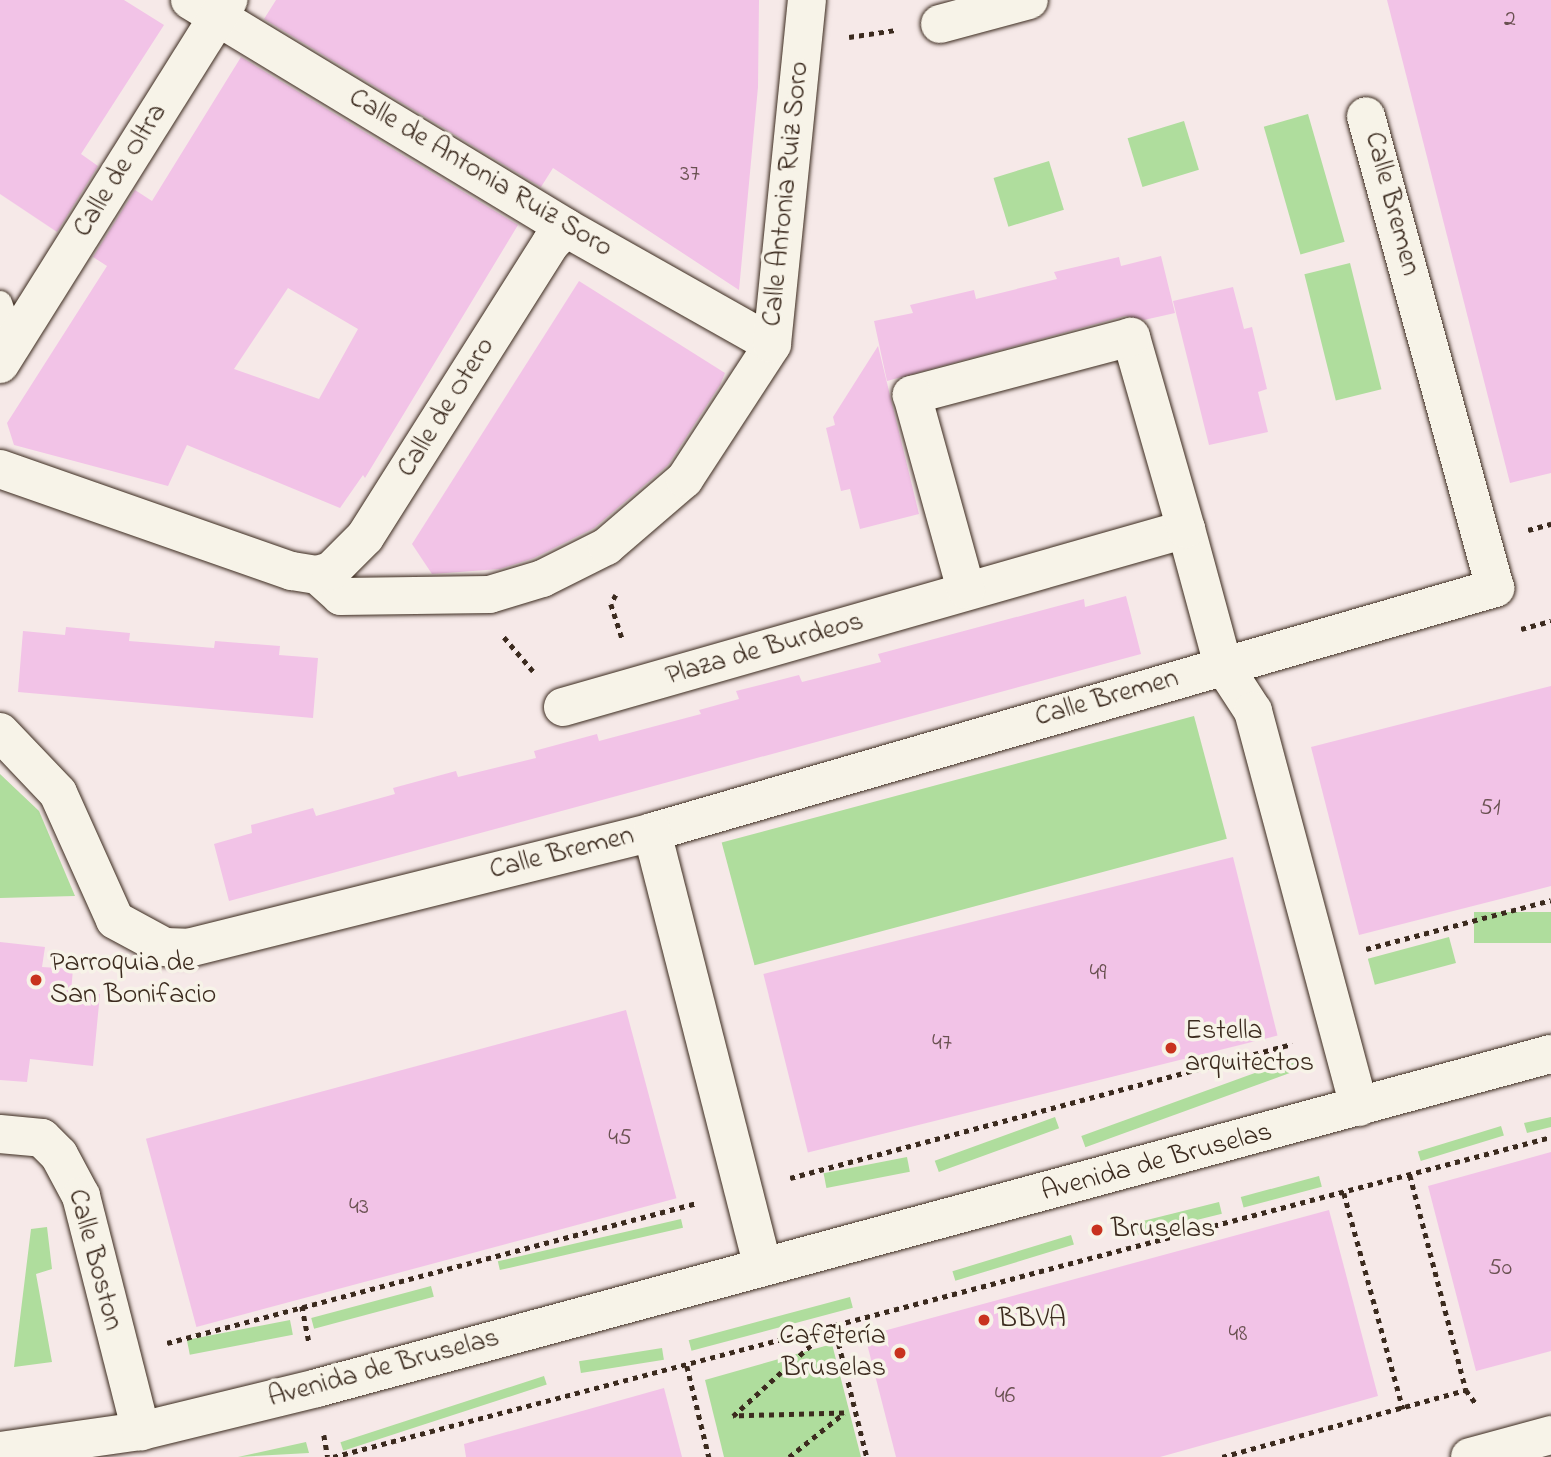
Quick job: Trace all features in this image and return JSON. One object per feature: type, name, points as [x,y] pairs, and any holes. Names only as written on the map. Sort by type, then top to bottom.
[{"type":"street","name":"Calle Antonia Ruiz Soro","points":[[772,344],[807,0]]},
{"type":"street","points":[[940,24],[1029,0]]},
{"type":"street","name":"Calle de Antonia Ruiz Soro","points":[[212,6],[566,228],[772,344]]},
{"type":"street","name":"Calle de Oltra","points":[[7,353],[212,6]]},
{"type":"street","name":"Calle Bremen","points":[[0,732],[63,801],[116,920],[165,947],[188,948],[652,832],[1495,588],[1366,116]]},
{"type":"street","name":"Calle de Otero","points":[[317,575],[346,560],[365,537],[551,243],[566,228]]},
{"type":"street","points":[[966,590],[912,395],[1132,337],[1223,665],[1253,711],[1359,1107]]},
{"type":"street","points":[[0,469],[292,571],[317,575],[340,596],[489,594],[542,578],[606,546],[684,479],[772,344]]},
{"type":"street","name":"Plaza de Burdeos","points":[[563,707],[1186,529]]},
{"type":"street","points":[[652,832],[763,1266]]},
{"type":"street","name":"Avenida de Bruselas","points":[[0,1451],[74,1449],[1551,1054]]},
{"type":"street","name":"Calle Boston","points":[[0,1133],[42,1138],[60,1155],[81,1196],[119,1356],[141,1431]]},
{"type":"street","points":[[1470,1457],[1551,1436]]},
{"type":"lane","points":[[0,303],[7,353]]},
{"type":"path","points":[[803,44],[940,24]]},
{"type":"path","points":[[1544,526],[1551,524]]},
{"type":"path","points":[[1363,950],[1551,900]]},
{"type":"path","points":[[119,1356],[1338,1031]]},
{"type":"path","points":[[333,1457],[1551,1137]]},
{"type":"path","points":[[1223,1457],[1466,1390],[1410,1175]]},
{"type":"path","points":[[1344,1193],[1403,1409]]},
{"type":"path","points":[[789,1457],[844,1413],[733,1416],[834,1324]]},
{"type":"path","points":[[834,1324],[867,1457]]},
{"type":"path","points":[[687,1366],[709,1457]]},
{"type":"green space","points":[[1308,114],[1345,242],[1300,255],[1264,127]]},
{"type":"green space","points":[[1184,121],[1199,170],[1142,187],[1128,138]]},
{"type":"green space","points":[[1049,161],[1064,210],[1008,227],[994,178]]},
{"type":"green space","points":[[1350,263],[1381,389],[1336,401],[1304,274]]},
{"type":"green space","points":[[1194,716],[1227,839],[755,965],[722,843]]},
{"type":"green space","points":[[0,774],[39,811],[75,896],[0,898]]},
{"type":"green space","points":[[1474,912],[1551,912],[1551,943],[1474,943]]},
{"type":"green space","points":[[1449,937],[1456,963],[1375,985],[1368,959]]},
{"type":"green space","points":[[1304,1055],[1308,1066],[1085,1147],[1081,1136]]},
{"type":"green space","points":[[1055,1117],[1059,1128],[939,1172],[935,1161]]},
{"type":"green space","points":[[1551,1117],[1551,1127],[1527,1133],[1524,1123]]},
{"type":"green space","points":[[1501,1126],[1504,1136],[1421,1161],[1418,1151]]},
{"type":"green space","points":[[907,1157],[910,1172],[826,1188],[824,1173]]},
{"type":"green space","points":[[1319,1176],[1322,1187],[1244,1208],[1241,1197]]},
{"type":"green space","points":[[1219,1202],[1222,1214],[1126,1238],[1123,1226]]},
{"type":"green space","points":[[681,1219],[683,1228],[500,1270],[498,1261]]},
{"type":"green space","points":[[47,1227],[52,1269],[36,1274],[52,1362],[14,1367],[31,1229]]},
{"type":"green space","points":[[1071,1235],[1074,1245],[955,1281],[952,1271]]},
{"type":"green space","points":[[431,1286],[434,1297],[314,1329],[311,1318]]},
{"type":"green space","points":[[850,1297],[853,1308],[692,1351],[689,1340]]},
{"type":"green space","points":[[290,1320],[293,1335],[190,1355],[187,1340]]},
{"type":"green space","points":[[832,1344],[861,1457],[724,1457],[705,1380]]},
{"type":"green space","points":[[662,1348],[664,1360],[581,1373],[579,1361]]},
{"type":"green space","points":[[544,1376],[547,1385],[343,1451],[340,1442]]},
{"type":"green space","points":[[306,1442],[309,1453],[238,1457]]},
{"type":"building","points":[[0,0],[124,0],[164,25],[81,154],[98,166],[57,232],[0,194]]},
{"type":"building","points":[[276,0],[759,0],[758,87],[739,290],[553,168],[541,187],[264,19]]},
{"type":"building","points":[[1387,0],[1551,0],[1551,473],[1510,483]]},
{"type":"building","points":[[241,57],[518,225],[365,478],[363,475],[340,508],[187,445],[168,486],[14,445],[7,423],[107,266],[93,257],[135,190],[152,201]],"holes":[[[288,288],[358,329],[319,399],[234,369]]]},
{"type":"building","points":[[1161,256],[1175,313],[1144,320],[1125,316],[887,381],[874,321],[913,313],[910,305],[974,290],[976,299],[1057,279],[1054,272],[1119,257],[1121,266]]},
{"type":"building","points":[[579,281],[725,373],[720,385],[668,465],[594,528],[534,558],[500,569],[432,574],[412,544]]},
{"type":"building","points":[[1233,287],[1244,329],[1252,327],[1267,389],[1258,392],[1268,432],[1209,445],[1173,301]]},
{"type":"building","points":[[878,346],[919,514],[860,529],[850,489],[841,491],[826,428],[835,425],[833,417]]},
{"type":"building","points":[[1126,596],[1141,654],[229,901],[214,844],[252,833],[251,825],[313,808],[316,816],[395,794],[393,788],[456,771],[458,777],[536,758],[534,751],[597,734],[599,741],[701,714],[699,710],[739,699],[736,691],[799,675],[802,682],[881,662],[878,654],[1084,599],[1085,607]]},
{"type":"building","points":[[66,627],[130,633],[129,641],[214,648],[215,641],[280,646],[279,655],[318,658],[313,718],[18,692],[23,631],[65,635]]},
{"type":"building","points":[[1551,686],[1551,886],[1359,935],[1311,747]]},
{"type":"building","points":[[1233,857],[1278,1036],[808,1153],[763,974]]},
{"type":"building","name":"Parroquia de San Bonifacio","points":[[0,942],[45,947],[42,967],[73,969],[71,992],[100,994],[93,1066],[30,1059],[27,1082],[0,1080]]},
{"type":"building","points":[[626,1010],[676,1198],[196,1327],[146,1139]]},
{"type":"building","points":[[1551,1152],[1551,1351],[1476,1371],[1428,1186]]},
{"type":"building","points":[[1329,1210],[1378,1396],[1160,1457],[896,1457],[865,1336]]},
{"type":"building","points":[[664,1388],[682,1457],[466,1457],[464,1444]]},
{"type":"place","name":"Parroquia de San Bonifacio","points":[[36,980]]},
{"type":"place","name":"Estella arquitectos","points":[[1171,1048]]},
{"type":"place","name":"Bruselas","points":[[1097,1230]]},
{"type":"place","name":"BBVA","points":[[984,1320]]},
{"type":"place","name":"Cafetería Bruselas","points":[[900,1353]]}]
